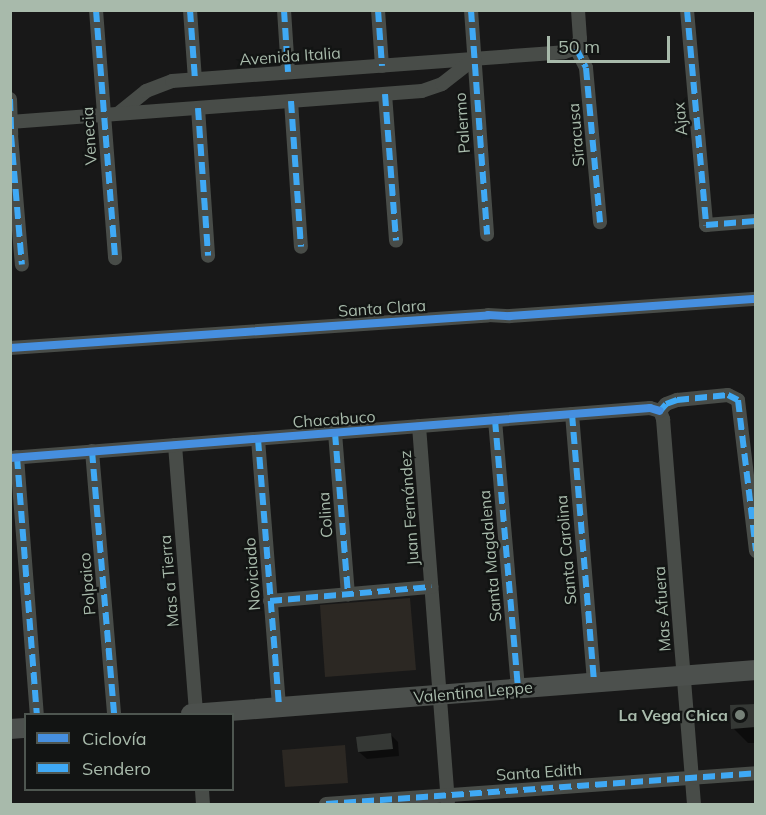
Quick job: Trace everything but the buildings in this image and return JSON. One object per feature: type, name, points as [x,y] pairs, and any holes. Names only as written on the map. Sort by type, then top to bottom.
[{"type":"street","name":"Venecia","points":[[96,10],[115,258]]},
{"type":"street","points":[[190,10],[195,79]]},
{"type":"street","points":[[284,10],[288,72]]},
{"type":"street","points":[[378,10],[382,66]]},
{"type":"street","name":"Palermo","points":[[471,10],[487,234]]},
{"type":"street","points":[[576,48],[580,34],[578,10]]},
{"type":"street","name":"Ajax","points":[[687,10],[706,225],[756,221]]},
{"type":"street","name":"Avenida Italia","points":[[118,113],[154,86],[195,79],[564,52],[576,48]]},
{"type":"street","name":"Siracusa","points":[[576,48],[586,68],[600,222]]},
{"type":"street","points":[[11,122],[385,94],[434,88],[450,79],[474,59]]},
{"type":"street","points":[[385,94],[396,241]]},
{"type":"street","points":[[10,99],[22,264]]},
{"type":"street","points":[[291,101],[301,247]]},
{"type":"street","points":[[198,108],[208,256]]},
{"type":"street","name":"Santa Clara","points":[[10,348],[756,299]]},
{"type":"street","name":"Chacabuco","points":[[14,458],[650,408],[660,411],[666,404],[677,400],[728,395],[736,397],[740,403],[756,551]]},
{"type":"street","name":"Mas Afuera","points":[[660,411],[663,419],[694,804]]},
{"type":"street","name":"Santa Carolina","points":[[572,414],[594,682]]},
{"type":"street","name":"Santa Magdalena","points":[[495,420],[518,688]]},
{"type":"street","name":"Juan Fernández","points":[[419,426],[448,800]]},
{"type":"street","name":"Colina","points":[[335,433],[348,594]]},
{"type":"street","name":"Noviciado","points":[[258,439],[279,708]]},
{"type":"street","name":"Mas a Tierra","points":[[175,445],[196,713]]},
{"type":"street","name":"Polpaico","points":[[92,452],[114,713]]},
{"type":"street","points":[[14,458],[37,713]]},
{"type":"street","name":"Juan Fernández","points":[[270,601],[431,587]]},
{"type":"street","name":"Valentina Leppe","points":[[210,713],[756,670]]},
{"type":"street","name":"Santa Edith","points":[[326,804],[448,800],[756,772]]},
{"type":"shaded area","points":[[410,598],[416,670],[325,677],[320,605]]},
{"type":"shaded area","points":[[345,745],[348,783],[285,787],[282,750]]},
{"type":"marked path","points":[[96,10],[115,258]]},
{"type":"marked path","points":[[190,10],[195,79]]},
{"type":"marked path","points":[[284,10],[288,72]]},
{"type":"marked path","points":[[378,10],[382,66]]},
{"type":"marked path","points":[[471,10],[487,234]]},
{"type":"marked path","points":[[687,10],[706,225],[756,221]]},
{"type":"marked path","points":[[576,48],[586,68],[600,222]]},
{"type":"marked path","points":[[385,94],[396,241]]},
{"type":"marked path","points":[[10,99],[22,265]]},
{"type":"marked path","points":[[291,101],[301,247]]},
{"type":"marked path","points":[[198,108],[208,256]]},
{"type":"marked path","points":[[660,411],[666,404],[677,400],[728,395],[738,400],[756,551]]},
{"type":"marked path","points":[[572,414],[594,682]]},
{"type":"marked path","points":[[495,420],[518,688]]},
{"type":"marked path","points":[[335,433],[348,594]]},
{"type":"marked path","points":[[258,439],[279,707]]},
{"type":"marked path","points":[[92,451],[114,713]]},
{"type":"marked path","points":[[17,457],[37,713]]},
{"type":"marked path","points":[[270,601],[431,587]]},
{"type":"marked path","points":[[326,804],[756,773]]},
{"type":"cycle path","points":[[10,348],[756,299]]},
{"type":"cycle path","points":[[10,458],[650,408],[660,411]]},
{"type":"place","name":"La Vega Chica","points":[[740,715]]}]
